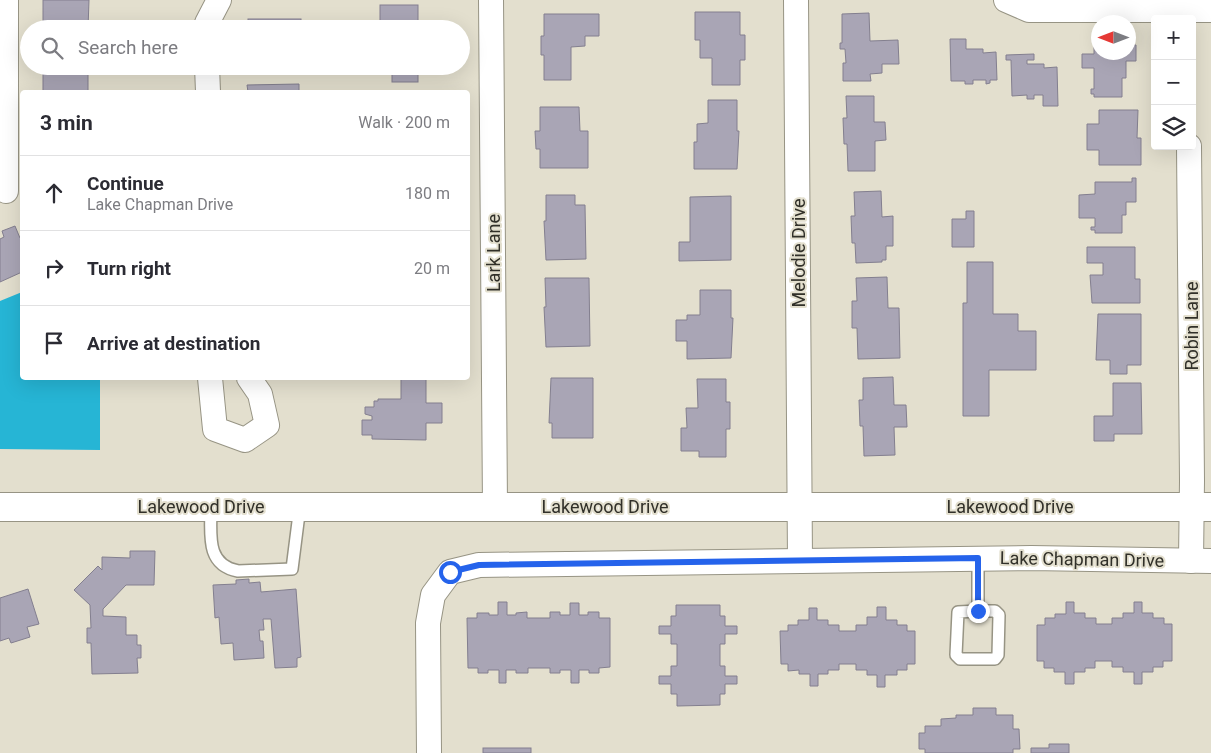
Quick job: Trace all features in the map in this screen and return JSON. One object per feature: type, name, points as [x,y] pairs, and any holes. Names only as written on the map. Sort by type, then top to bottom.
[{"type":"street","points":[[6,0],[10,190]]},
{"type":"street","points":[[209,20],[219,0]]},
{"type":"street","name":"Lark Lane","points":[[491,0],[495,506]]},
{"type":"street","name":"Melodie Drive","points":[[796,0],[800,561]]},
{"type":"street","points":[[1006,0],[1029,10],[1196,13]]},
{"type":"street","points":[[207,75],[208,90]]},
{"type":"street","name":"Robin Lane","points":[[1189,150],[1201,507],[1201,561]]},
{"type":"street","points":[[210,380],[215,429],[245,440],[267,425],[260,394],[250,380]]},
{"type":"street","name":"Lakewood Drive","points":[[0,506],[1201,507]]},
{"type":"street","name":"Lake Chapman Drive","points":[[429,753],[428,623],[433,595],[450,572],[479,565],[978,558],[1201,561]]},
{"type":"lane","points":[[211,506],[211,548],[218,561],[230,570],[238,571],[292,568],[300,506]]},
{"type":"lane","points":[[978,558],[978,611]]},
{"type":"lane","points":[[961,611],[978,611],[995,611],[999,615],[998,655],[995,659],[960,659],[956,655],[957,614],[961,611]]},
{"type":"water","points":[[20,293],[20,380],[100,380],[100,450],[0,449],[0,301]]},
{"type":"building","points":[[43,0],[89,0],[88,20],[43,20]]},
{"type":"building","points":[[380,5],[418,5],[418,20],[380,20]]},
{"type":"building","points":[[695,12],[740,12],[740,35],[745,35],[745,60],[740,60],[740,85],[712,85],[712,58],[700,58],[700,40],[695,40]]},
{"type":"building","points":[[869,13],[870,41],[898,40],[899,64],[882,64],[882,73],[870,74],[871,81],[843,81],[843,63],[846,63],[845,49],[840,49],[840,43],[842,43],[842,14]]},
{"type":"building","points":[[544,14],[599,14],[599,36],[585,36],[585,46],[571,47],[571,80],[544,80],[544,55],[541,55],[541,36],[544,36]]},
{"type":"building","points":[[248,19],[301,19],[301,20]]},
{"type":"building","points":[[950,39],[966,39],[966,49],[983,49],[983,53],[996,52],[997,80],[990,80],[990,83],[986,84],[986,80],[973,80],[973,84],[965,84],[965,81],[951,81]]},
{"type":"building","points":[[1034,54],[1034,60],[1027,60],[1027,64],[1044,64],[1044,68],[1057,67],[1058,106],[1043,106],[1043,95],[1034,95],[1034,99],[1027,99],[1027,95],[1012,96],[1011,60],[1006,60],[1006,55]]},
{"type":"building","points":[[1082,54],[1091,54],[1091,60],[1136,60],[1126,61],[1126,78],[1122,78],[1122,97],[1094,97],[1094,94],[1091,94],[1091,89],[1094,89],[1094,68],[1082,68]]},
{"type":"building","points":[[43,75],[88,75],[88,90],[43,90]]},
{"type":"building","points":[[392,75],[418,75],[418,82],[392,82]]},
{"type":"building","points":[[299,84],[299,90],[248,90],[247,85]]},
{"type":"building","points":[[846,96],[874,96],[874,122],[885,122],[886,140],[875,141],[875,171],[848,171],[847,144],[844,144],[843,118],[847,118]]},
{"type":"building","points":[[708,100],[737,100],[737,131],[739,131],[737,169],[694,169],[694,142],[697,142],[697,124],[708,123]]},
{"type":"building","points":[[540,107],[579,107],[580,131],[588,131],[588,168],[540,168],[540,149],[536,149],[535,131],[540,131]]},
{"type":"building","points":[[1099,110],[1138,110],[1137,138],[1141,138],[1141,165],[1099,165],[1099,150],[1087,150],[1087,124],[1099,124]]},
{"type":"building","points":[[1132,178],[1136,178],[1136,202],[1126,202],[1126,215],[1122,215],[1122,233],[1095,233],[1095,230],[1091,230],[1091,227],[1095,227],[1095,218],[1079,218],[1079,195],[1095,194],[1095,182],[1132,182]]},
{"type":"building","points":[[881,191],[882,217],[893,216],[893,246],[886,246],[886,260],[882,260],[882,262],[856,263],[855,243],[852,243],[851,216],[855,216],[854,192]]},
{"type":"building","points":[[546,195],[575,195],[575,205],[585,205],[586,259],[546,260],[544,221],[546,221]]},
{"type":"building","points":[[731,196],[731,260],[679,261],[679,242],[690,242],[690,197]]},
{"type":"building","points":[[966,211],[974,211],[974,247],[952,247],[952,219],[966,219]]},
{"type":"building","points":[[15,226],[20,238],[20,273],[0,282],[0,239],[4,237],[2,231]]},
{"type":"building","points":[[1087,247],[1135,247],[1135,279],[1140,279],[1140,303],[1092,303],[1090,275],[1103,275],[1103,263],[1087,263]]},
{"type":"building","points":[[967,262],[993,262],[993,314],[1018,314],[1018,331],[1036,331],[1036,370],[989,370],[989,416],[963,416],[963,303],[967,303]]},
{"type":"building","points":[[887,277],[888,308],[899,308],[900,358],[858,359],[857,328],[852,328],[852,301],[857,301],[856,278]]},
{"type":"building","points":[[545,278],[589,278],[590,346],[546,347]]},
{"type":"building","points":[[700,290],[731,290],[731,318],[733,318],[731,358],[687,359],[687,341],[676,341],[676,320],[687,320],[687,315],[700,315]]},
{"type":"building","points":[[1098,314],[1141,314],[1141,365],[1127,365],[1127,374],[1110,374],[1110,360],[1096,360]]},
{"type":"building","points":[[893,377],[894,405],[906,405],[907,427],[894,427],[895,455],[864,456],[863,426],[860,426],[859,400],[863,400],[863,378]]},
{"type":"building","points":[[551,378],[593,378],[593,438],[552,438],[552,423],[549,423]]},
{"type":"building","points":[[697,379],[726,379],[726,402],[730,402],[730,429],[726,429],[726,457],[699,457],[699,451],[681,451],[681,428],[687,428],[686,408],[698,408]]},
{"type":"building","points":[[401,380],[426,380],[426,403],[442,403],[442,423],[426,423],[426,440],[372,439],[372,435],[362,435],[362,420],[372,420],[372,416],[365,414],[365,407],[374,407],[374,401],[378,401],[378,399],[401,399]]},
{"type":"building","points":[[1113,383],[1141,383],[1142,434],[1114,434],[1114,441],[1094,441],[1094,416],[1113,416]]},
{"type":"building","points":[[130,551],[155,551],[154,585],[126,585],[103,609],[103,616],[126,617],[126,635],[137,635],[137,645],[141,645],[141,658],[137,658],[138,673],[92,674],[91,643],[87,643],[87,628],[91,628],[90,605],[74,590],[98,566],[102,570],[102,557],[130,558]]},
{"type":"building","points":[[249,579],[249,583],[260,582],[261,592],[296,589],[301,657],[297,658],[297,667],[275,668],[271,619],[263,619],[264,630],[259,630],[260,641],[263,641],[264,658],[234,660],[233,643],[221,644],[219,617],[215,618],[213,585],[236,584],[236,580]]},
{"type":"building","points":[[28,589],[39,624],[27,627],[30,637],[11,643],[9,638],[0,641],[0,598]]},
{"type":"building","points":[[498,602],[507,602],[507,615],[527,612],[527,618],[550,618],[550,612],[570,615],[570,603],[579,603],[579,615],[588,615],[588,612],[599,612],[599,618],[610,618],[610,667],[599,668],[599,673],[579,670],[579,683],[571,683],[571,670],[560,670],[560,673],[550,673],[550,668],[528,668],[528,673],[516,673],[516,670],[506,670],[506,683],[499,683],[499,670],[488,670],[488,673],[478,673],[478,668],[468,668],[467,618],[477,618],[477,613],[498,615]]},
{"type":"building","points":[[1066,602],[1074,602],[1074,613],[1085,613],[1085,618],[1096,618],[1096,624],[1112,624],[1112,618],[1123,618],[1123,613],[1134,613],[1134,602],[1142,602],[1142,613],[1153,613],[1153,618],[1164,618],[1164,624],[1172,624],[1172,661],[1163,661],[1163,667],[1153,667],[1153,672],[1142,672],[1142,684],[1134,684],[1134,672],[1123,672],[1123,667],[1112,667],[1112,661],[1095,661],[1095,668],[1085,668],[1085,672],[1074,672],[1074,684],[1065,684],[1065,672],[1054,672],[1054,668],[1044,668],[1044,661],[1037,661],[1037,625],[1045,625],[1045,618],[1055,618],[1055,614],[1066,614]]},
{"type":"building","points":[[676,605],[720,605],[720,616],[725,616],[725,626],[737,626],[737,634],[725,634],[725,644],[720,644],[720,666],[725,666],[725,676],[737,676],[737,684],[725,684],[725,694],[720,694],[720,705],[677,706],[677,694],[671,694],[671,684],[659,684],[659,676],[671,676],[671,666],[677,666],[677,644],[671,644],[671,634],[659,634],[659,626],[671,626],[671,616],[676,616]]},
{"type":"building","points":[[877,607],[886,607],[886,620],[897,620],[897,625],[907,625],[907,631],[915,631],[915,664],[907,664],[907,670],[897,670],[897,675],[885,675],[885,687],[877,687],[877,675],[867,675],[867,670],[856,670],[856,664],[839,664],[839,670],[828,670],[828,674],[818,674],[818,686],[810,686],[810,674],[799,674],[799,670],[788,671],[788,664],[781,664],[780,631],[788,631],[788,625],[798,625],[798,620],[809,620],[809,608],[817,608],[817,620],[828,620],[828,625],[839,625],[839,631],[856,631],[856,625],[867,625],[867,617],[877,617]]},
{"type":"building","points":[[973,708],[996,708],[996,715],[1013,715],[1013,729],[1019,729],[1020,749],[1013,749],[1013,753],[925,753],[925,749],[919,749],[919,733],[925,733],[925,726],[941,726],[941,719],[956,718],[956,715],[973,715]]},
{"type":"building","points":[[1049,744],[1069,744],[1069,753],[1031,753],[1031,748],[1049,748]]},
{"type":"building","points":[[483,748],[531,748],[531,753],[483,753]]},
{"type":"route","points":[[450,572],[479,565],[978,558],[978,611]]}]
